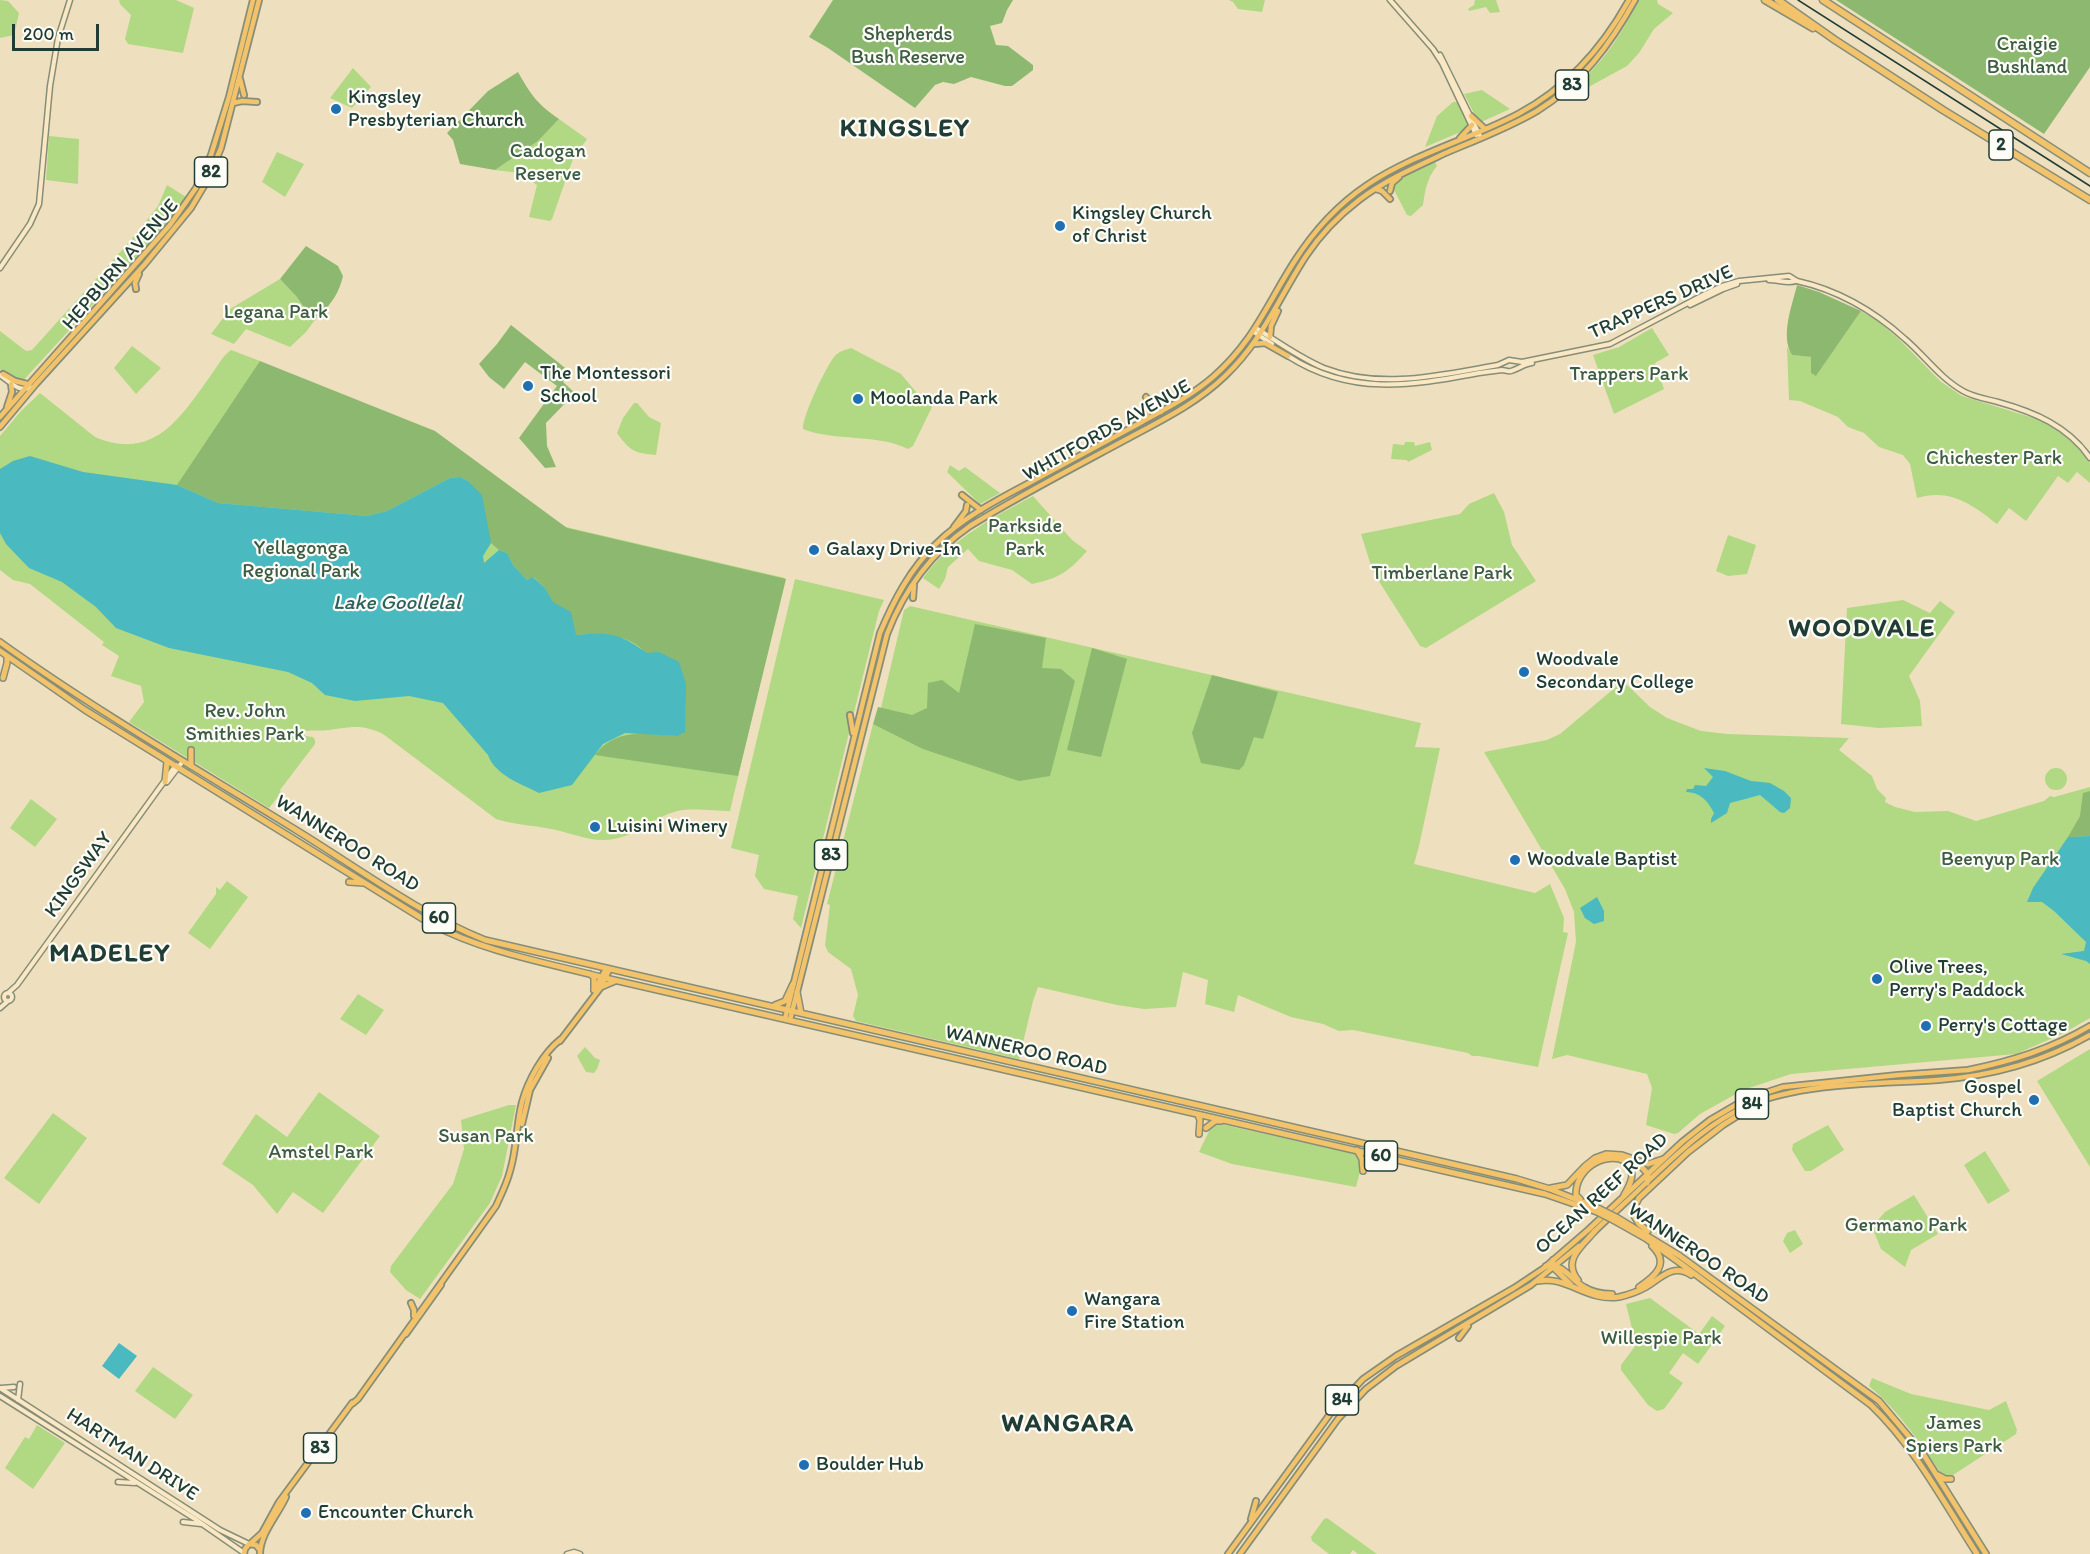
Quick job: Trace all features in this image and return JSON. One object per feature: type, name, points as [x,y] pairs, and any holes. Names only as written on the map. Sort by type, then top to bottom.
[{"type":"highway","points":[[1765,0],[1835,40]]},
{"type":"highway","name":"2","points":[[1778,0],[1943,110],[2090,200]]},
{"type":"highway","name":"2","points":[[1825,1],[2090,173]]},
{"type":"highway","points":[[0,644],[14,656],[15,662],[23,663],[59,684]]},
{"type":"highway","name":"WANNEROO ROAD","points":[[0,644],[59,684],[181,760],[455,927],[505,946],[1434,1159],[1550,1189],[1582,1201],[1598,1211]]},
{"type":"highway","name":"WANNEROO ROAD","points":[[0,651],[66,698],[167,761],[431,924],[464,940],[500,952],[590,974],[1520,1188],[1598,1211]]},
{"type":"highway","points":[[3,678],[7,656]]},
{"type":"highway","points":[[140,744],[141,735]]},
{"type":"highway","points":[[191,750],[191,766]]},
{"type":"highway","points":[[165,782],[167,761]]},
{"type":"highway","points":[[349,882],[367,884]]},
{"type":"highway","points":[[590,974],[594,977],[594,990]]},
{"type":"highway","name":"83","points":[[600,987],[619,980]]},
{"type":"highway","name":"83","points":[[768,1005],[783,1004],[793,984]]},
{"type":"highway","points":[[797,992],[801,1013]]},
{"type":"highway","points":[[1662,1244],[1635,1219],[1634,1208],[1639,1198],[1688,1152],[1723,1125],[1761,1101]]},
{"type":"highway","points":[[1198,1114],[1199,1134]]},
{"type":"highway","points":[[1206,1128],[1215,1122],[1225,1121]]},
{"type":"highway","points":[[1357,1150],[1362,1159],[1363,1171]]},
{"type":"highway","points":[[1550,1189],[1572,1183],[1585,1166],[1601,1156],[1616,1154],[1648,1164],[1663,1159]]},
{"type":"highway","points":[[1369,1163],[1384,1156]]},
{"type":"highway","points":[[1582,1201],[1575,1193],[1581,1177],[1591,1166],[1608,1158],[1621,1159],[1631,1168],[1632,1178],[1624,1195]]},
{"type":"highway","points":[[1635,1160],[1648,1174],[1647,1183]]},
{"type":"highway","name":"60","points":[[1598,1211],[1637,1233],[1711,1286]]},
{"type":"highway","name":"WANNEROO ROAD","points":[[1614,1218],[1662,1244],[1879,1401],[1914,1442],[1986,1554]]},
{"type":"highway","points":[[1595,1232],[1574,1256],[1572,1269],[1582,1283],[1606,1294]]},
{"type":"highway","points":[[1552,1265],[1584,1287],[1606,1294],[1623,1293],[1635,1289],[1650,1280],[1659,1269],[1660,1257],[1658,1252],[1637,1233]]},
{"type":"highway","points":[[1552,1265],[1574,1288]]},
{"type":"highway","points":[[1538,1281],[1552,1279],[1586,1294],[1599,1297],[1623,1296],[1636,1292],[1676,1269],[1688,1272],[1702,1283],[1711,1286]]},
{"type":"highway","name":"WANNEROO ROAD","points":[[1711,1286],[1864,1399],[1882,1416],[1910,1450],[1977,1554]]},
{"type":"highway","name":"60","points":[[1776,1325],[1802,1346],[1802,1349],[1798,1351]]},
{"type":"highway","points":[[1933,1470],[1942,1478],[1951,1481],[1948,1491],[1950,1496]]},
{"type":"main road","points":[[0,262],[28,224],[38,198],[48,86],[56,38],[68,0]]},
{"type":"main road","points":[[0,268],[30,224],[39,204],[50,86],[58,38],[68,0]]},
{"type":"main road","name":"HEPBURN AVENUE","points":[[0,427],[34,386],[145,264],[191,208],[218,156],[259,0]]},
{"type":"main road","points":[[1391,0],[1444,61],[1471,116],[1479,139]]},
{"type":"main road","points":[[1391,0],[1437,56],[1477,132]]},
{"type":"main road","name":"WHITFORDS AVENUE","points":[[790,1011],[793,984],[880,633],[889,610],[915,568],[950,531],[981,510],[1161,412],[1211,379],[1236,354],[1255,330],[1299,254],[1330,215],[1365,186],[1407,162],[1533,106],[1566,82],[1585,63],[1603,42],[1629,0]]},
{"type":"main road","name":"WHITFORDS AVENUE","points":[[787,1019],[797,992],[881,655],[891,623],[915,579],[943,546],[970,525],[1189,405],[1224,377],[1261,334],[1311,249],[1344,212],[1374,189],[1408,170],[1537,111],[1573,84],[1608,45],[1635,0]]},
{"type":"main road","name":"HEPBURN AVENUE","points":[[0,417],[170,225],[196,188],[214,146],[231,89],[252,1]]},
{"type":"main road","points":[[240,74],[244,95]]},
{"type":"main road","points":[[233,103],[257,102]]},
{"type":"main road","points":[[1471,116],[1485,129]]},
{"type":"main road","points":[[1455,141],[1472,125]]},
{"type":"main road","points":[[1390,191],[1392,183],[1408,170]]},
{"type":"main road","points":[[1374,189],[1382,191],[1390,199]]},
{"type":"main road","points":[[1299,254],[1311,249]]},
{"type":"main road","points":[[136,289],[136,279],[145,264]]},
{"type":"main road","name":"TRAPPERS DRIVE","points":[[1514,362],[1602,347],[1722,286],[1750,279],[1791,280],[1852,301],[1877,315],[1956,387],[2040,416],[2064,430],[2082,446],[2090,458]]},
{"type":"main road","name":"TRAPPERS DRIVE","points":[[1514,369],[1522,364],[1612,346],[1713,294],[1740,283],[1791,280]]},
{"type":"main road","points":[[1270,337],[1271,326],[1281,306],[1281,300]]},
{"type":"main road","points":[[1255,330],[1288,356]]},
{"type":"main road","points":[[1254,344],[1265,343],[1330,376],[1371,385],[1410,385],[1514,369],[1514,362],[1510,360],[1425,377],[1402,380],[1368,379],[1322,367],[1261,334]]},
{"type":"main road","points":[[1506,362],[1504,365],[1507,370]]},
{"type":"main road","points":[[1,374],[27,384]]},
{"type":"main road","points":[[1,374],[11,384],[22,390],[34,386]]},
{"type":"main road","points":[[1,374],[22,390]]},
{"type":"main road","points":[[6,409],[12,392],[11,384]]},
{"type":"main road","points":[[22,390],[22,400]]},
{"type":"main road","points":[[1146,397],[1161,412]]},
{"type":"main road","points":[[1129,429],[1147,415],[1149,408]]},
{"type":"main road","points":[[962,495],[981,510]]},
{"type":"main road","points":[[950,531],[966,512],[967,505]]},
{"type":"main road","points":[[913,598],[915,579]]},
{"type":"main road","points":[[850,715],[853,739]]},
{"type":"main road","name":"KINGSWAY","points":[[1,1007],[4,998],[17,985],[181,760]]},
{"type":"main road","name":"83","points":[[590,999],[608,969]]},
{"type":"main road","name":"83","points":[[244,1554],[244,1549],[262,1533],[279,1502],[358,1399],[496,1206],[510,1172],[530,1090],[561,1039],[600,987],[603,977]]},
{"type":"main road","name":"KINGSWAY","points":[[1,1007],[12,1000],[10,994]]},
{"type":"main road","points":[[4,998],[8,1001]]},
{"type":"main road","name":"OCEAN REEF ROAD","points":[[1240,1554],[1353,1401],[1384,1374],[1538,1281],[1624,1195],[1710,1120],[1761,1093],[1800,1084],[1968,1070],[2021,1058],[2064,1042],[2090,1026]]},
{"type":"main road","name":"OCEAN REEF ROAD","points":[[1228,1554],[1330,1414],[1363,1379],[1396,1356],[1552,1265],[1595,1232],[1697,1137],[1740,1110],[1761,1101],[1797,1092],[1842,1086],[1939,1080],[1994,1072],[2044,1058],[2090,1035]]},
{"type":"main road","name":"83","points":[[401,1337],[408,1332],[429,1304],[442,1285],[444,1277]]},
{"type":"main road","points":[[411,1303],[414,1319]]},
{"type":"main road","points":[[1459,1338],[1465,1328],[1487,1312]]},
{"type":"main road","points":[[18,1400],[20,1384]]},
{"type":"main road","points":[[0,1388],[14,1387]]},
{"type":"main road","name":"HARTMAN DRIVE","points":[[0,1388],[220,1530],[250,1544]]},
{"type":"main road","name":"HARTMAN DRIVE","points":[[0,1396],[202,1524],[244,1554]]},
{"type":"main road","points":[[118,1482],[139,1484]]},
{"type":"main road","name":"83","points":[[261,1552],[267,1530],[289,1491]]},
{"type":"main road","points":[[1248,1527],[1256,1509],[1256,1501]]},
{"type":"main road","points":[[183,1522],[202,1524]]},
{"type":"main road","name":"83","points":[[250,1544],[256,1545],[261,1552]]},
{"type":"main road","points":[[567,1554],[573,1551],[580,1554]]},
{"type":"green space","points":[[0,0],[8,1],[19,13],[14,35],[0,38]]},
{"type":"green space","points":[[119,0],[176,0],[194,8],[183,53],[128,44],[125,39],[131,15]]},
{"type":"green space","name":"Shepherds Bush Reserve","points":[[833,0],[1013,0],[1002,23],[990,26],[996,45],[1008,46],[1033,65],[1033,70],[1012,86],[971,77],[954,84],[943,82],[935,85],[915,108],[809,37]]},
{"type":"green space","points":[[1229,0],[1265,0],[1262,12],[1238,9]]},
{"type":"green space","points":[[1475,0],[1496,0],[1500,12],[1490,13],[1486,7],[1469,11],[1468,9],[1474,5]]},
{"type":"green space","points":[[1639,0],[1657,0],[1658,4],[1673,13],[1654,29],[1639,53],[1627,66],[1583,90],[1578,83],[1613,45]]},
{"type":"green space","name":"Craigie Bushland","points":[[1836,0],[2090,0],[2090,67],[2044,134]]},
{"type":"green space","points":[[353,68],[371,87],[352,108],[330,98]]},
{"type":"green space","points":[[518,72],[535,98],[559,119],[538,141],[495,170],[460,164],[453,140],[447,133],[488,91]]},
{"type":"green space","points":[[1482,90],[1510,109],[1479,123],[1464,94]]},
{"type":"green space","points":[[1453,102],[1458,102],[1470,128],[1425,147],[1437,116]]},
{"type":"green space","name":"Cadogan Reserve","points":[[559,119],[587,139],[573,159],[552,219],[550,221],[529,217],[537,185],[520,173],[495,170],[538,141]]},
{"type":"green space","points":[[49,136],[79,139],[78,184],[46,180]]},
{"type":"green space","points":[[277,152],[304,164],[285,197],[262,182]]},
{"type":"green space","points":[[1434,160],[1437,166],[1427,184],[1423,205],[1411,216],[1407,215],[1393,188],[1398,181]]},
{"type":"green space","points":[[167,185],[186,197],[180,208],[151,241],[20,384],[0,369],[0,331],[26,351],[32,350],[131,240],[158,206]]},
{"type":"green space","points":[[306,246],[338,266],[343,276],[332,301],[314,321],[280,279]]},
{"type":"green space","name":"Legana Park","points":[[280,279],[314,321],[290,347],[246,329],[234,344],[211,334],[230,309]]},
{"type":"green space","points":[[1797,285],[1861,311],[1816,376],[1811,373],[1811,357],[1792,355],[1787,339],[1788,321]]},
{"type":"green space","name":"Chichester Park","points":[[1861,311],[1875,319],[1899,339],[1940,381],[1962,396],[2040,420],[2062,433],[2079,447],[2090,463],[2090,483],[2077,472],[2068,483],[2058,476],[2026,521],[2009,508],[1997,524],[1960,500],[1939,495],[1917,498],[1910,464],[1903,455],[1879,447],[1864,433],[1848,427],[1838,417],[1800,401],[1789,400],[1787,347],[1792,355],[1812,357],[1816,376]]},
{"type":"green space","points":[[511,325],[569,371],[563,382],[575,393],[546,423],[547,446],[556,467],[545,468],[519,438],[557,386],[525,362],[504,389],[489,377],[479,364]]},
{"type":"green space","name":"Trappers Park","points":[[1652,328],[1669,355],[1655,363],[1664,389],[1614,414],[1593,355],[1619,347]]},
{"type":"green space","points":[[132,346],[161,368],[136,394],[114,368]]},
{"type":"green space","name":"Moolanda Park","points":[[851,348],[901,374],[922,399],[930,402],[932,407],[913,446],[908,449],[882,441],[829,435],[803,429],[810,403],[831,362],[838,353]]},
{"type":"green space","name":"Yellagonga Regional Park","points":[[231,350],[260,361],[259,363],[566,527],[785,578],[730,811],[694,809],[680,811],[665,815],[625,836],[606,840],[503,821],[496,819],[383,734],[356,727],[305,731],[305,736],[313,737],[315,744],[269,808],[129,722],[144,702],[141,686],[111,676],[119,656],[102,645],[104,642],[30,584],[13,580],[0,570],[0,436],[40,393],[95,437],[116,443],[134,444],[150,439],[177,420]]},
{"type":"green space","points":[[260,361],[435,431],[567,528],[786,579],[738,776],[595,755],[604,746],[622,736],[643,734],[677,736],[649,658],[639,646],[623,638],[595,634],[576,635],[553,605],[545,588],[534,577],[527,580],[513,565],[507,553],[491,543],[468,481],[460,477],[450,478],[387,511],[367,516],[218,503],[177,485]]},
{"type":"green space","points":[[634,403],[637,403],[649,417],[661,423],[656,455],[633,450],[617,433],[623,418]]},
{"type":"green space","points":[[1405,442],[1414,442],[1415,446],[1430,442],[1432,450],[1408,462],[1391,459],[1393,444],[1404,445]]},
{"type":"green space","points":[[950,465],[959,471],[965,467],[1000,493],[980,504],[947,472]]},
{"type":"green space","name":"Timberlane Park","points":[[1494,493],[1504,512],[1512,545],[1536,581],[1426,648],[1420,646],[1373,572],[1361,534],[1460,514],[1469,504]]},
{"type":"green space","name":"Parkside Park","points":[[1033,496],[1072,540],[1087,551],[1069,569],[1050,579],[1032,584],[1012,570],[979,561],[968,549],[948,567],[939,589],[923,578],[934,564],[959,541],[988,521]]},
{"type":"green space","points":[[1728,535],[1756,545],[1747,574],[1728,576],[1716,571]]},
{"type":"green space","points":[[795,579],[884,600],[879,611],[801,928],[793,919],[798,896],[764,889],[755,876],[759,855],[731,848]]},
{"type":"green space","points":[[1903,600],[1930,613],[1940,601],[1955,612],[1909,676],[1920,701],[1922,726],[1879,728],[1841,724],[1847,608]]},
{"type":"green space","points":[[910,606],[1421,723],[1415,747],[1440,748],[1414,864],[1535,893],[1550,884],[1564,918],[1563,932],[1568,933],[1538,1067],[1472,1056],[1468,1053],[1353,1030],[1339,1031],[1323,1024],[1291,1017],[1238,995],[1234,1012],[1205,1004],[1208,980],[1183,972],[1176,1007],[1144,1009],[1038,987],[1019,1059],[856,1021],[853,1016],[858,995],[851,969],[828,952],[825,945],[830,905],[827,904],[873,724],[877,725],[904,610]]},
{"type":"green space","points":[[975,624],[1046,638],[1042,668],[1061,669],[1075,681],[1050,776],[1019,781],[923,749],[873,724],[878,707],[912,715],[927,708],[928,683],[942,680],[959,693]]},
{"type":"green space","points":[[1092,648],[1127,659],[1101,757],[1067,750]]},
{"type":"green space","points":[[1212,675],[1278,692],[1263,739],[1254,737],[1244,765],[1239,770],[1201,763],[1192,733]]},
{"type":"green space","name":"Beenyup Park","points":[[1623,681],[1650,707],[1667,718],[1701,731],[1849,738],[1839,750],[1872,776],[1877,789],[1886,798],[1885,802],[1915,812],[1948,811],[1976,821],[2044,801],[2050,796],[2054,797],[2090,787],[2090,1018],[2062,1034],[2016,1054],[1791,1074],[1743,1090],[1700,1114],[1674,1134],[1646,1125],[1652,1088],[1647,1074],[1567,1055],[1552,1059],[1576,942],[1574,912],[1565,889],[1484,752],[1547,740],[1560,734]]},
{"type":"green space","points":[[2052,768],[2060,768],[2067,775],[2067,783],[2060,790],[2052,790],[2045,783],[2045,775]]},
{"type":"green space","points":[[2090,791],[2090,836],[2068,837],[2080,816],[2083,793]]},
{"type":"green space","points":[[31,799],[57,819],[35,847],[10,828]]},
{"type":"green space","points":[[227,881],[248,897],[210,949],[188,933],[216,894],[216,887],[220,890]]},
{"type":"green space","points":[[358,994],[384,1010],[366,1035],[340,1019]]},
{"type":"green space","points":[[585,1047],[600,1060],[594,1073],[586,1072],[577,1056]]},
{"type":"green space","points":[[2090,1049],[2090,1167],[2037,1081]]},
{"type":"green space","name":"Amstel Park","points":[[319,1092],[380,1136],[323,1213],[293,1192],[277,1214],[253,1185],[222,1164],[256,1114],[287,1137]]},
{"type":"green space","name":"Susan Park","points":[[509,1105],[516,1105],[502,1176],[490,1203],[420,1299],[406,1290],[390,1272],[391,1266],[453,1184],[464,1149],[461,1120]]},
{"type":"green space","points":[[53,1113],[87,1138],[39,1204],[4,1178]]},
{"type":"green space","points":[[1211,1122],[1364,1156],[1356,1187],[1232,1164],[1199,1152]]},
{"type":"green space","points":[[1828,1125],[1844,1150],[1811,1171],[1805,1171],[1792,1150],[1793,1144]]},
{"type":"green space","points":[[1985,1151],[2010,1191],[1988,1204],[1964,1165]]},
{"type":"green space","name":"Germano Park","points":[[1914,1195],[1938,1234],[1911,1250],[1905,1267],[1881,1249],[1872,1227],[1885,1212]]},
{"type":"green space","points":[[1795,1230],[1803,1244],[1790,1253],[1783,1241],[1787,1233]]},
{"type":"green space","name":"Willespie Park","points":[[1650,1298],[1699,1334],[1712,1316],[1725,1326],[1698,1364],[1683,1353],[1669,1373],[1683,1383],[1664,1409],[1657,1411],[1648,1405],[1621,1370],[1621,1365],[1636,1345],[1626,1304]]},
{"type":"green space","points":[[153,1367],[193,1395],[175,1419],[135,1391]]},
{"type":"green space","name":"James Spiers Park","points":[[1872,1378],[1911,1394],[1989,1410],[2006,1401],[2017,1430],[2016,1434],[1953,1475],[1942,1475],[1899,1417],[1869,1386]]},
{"type":"green space","points":[[37,1425],[65,1443],[33,1489],[5,1468],[25,1437],[29,1439]]},
{"type":"green space","points":[[1327,1518],[1377,1554],[1358,1554],[1353,1550],[1350,1554],[1329,1554],[1312,1541],[1311,1537]]},
{"type":"water","name":"Lake Goollelal","points":[[30,456],[83,472],[177,485],[218,503],[367,516],[387,511],[450,478],[460,477],[468,481],[482,495],[491,543],[483,556],[484,563],[499,550],[507,553],[513,565],[527,580],[533,577],[545,588],[553,602],[571,612],[576,635],[614,635],[629,641],[647,653],[659,652],[679,662],[686,684],[685,732],[677,736],[625,733],[603,744],[572,785],[539,793],[509,778],[496,768],[488,755],[443,703],[409,696],[355,701],[325,695],[312,683],[288,672],[169,648],[116,628],[96,607],[62,582],[29,568],[6,544],[0,533],[0,469],[13,461]]},
{"type":"water","points":[[1704,768],[1725,771],[1751,781],[1770,783],[1791,798],[1790,808],[1784,813],[1780,812],[1760,795],[1730,803],[1727,813],[1711,823],[1714,813],[1706,801],[1699,795],[1686,792],[1687,789],[1693,789],[1695,785],[1706,786],[1713,777]]},
{"type":"water","points":[[2090,836],[2090,964],[2061,954],[2084,951],[2086,942],[2042,902],[2027,902],[2033,888],[2068,837]]},
{"type":"water","points":[[1597,897],[1604,911],[1604,921],[1594,924],[1585,918],[1580,908]]},
{"type":"water","points":[[119,1343],[137,1356],[119,1379],[102,1366]]},
{"type":"railway","points":[[1798,0],[2090,186]]},
{"type":"place","name":"Kingsley Presbyterian Church","points":[[336,109]]},
{"type":"place","name":"Kingsley Church of Christ","points":[[1060,226]]},
{"type":"place","name":"The Montessori School","points":[[528,386]]},
{"type":"place","name":"Moolanda Park","points":[[858,399]]},
{"type":"place","name":"Galaxy Drive-In","points":[[814,550]]},
{"type":"place","name":"Woodvale Secondary College","points":[[1524,672]]},
{"type":"place","name":"Luisini Winery","points":[[595,827]]},
{"type":"place","name":"Woodvale Baptist","points":[[1515,860]]},
{"type":"place","name":"Olive Trees, Perry's Paddock","points":[[1877,979]]},
{"type":"place","name":"Perry's Cottage","points":[[1926,1026]]},
{"type":"place","name":"Gospel Baptist Church","points":[[2034,1100]]},
{"type":"place","name":"Wangara Fire Station","points":[[1072,1311]]},
{"type":"place","name":"Boulder Hub","points":[[804,1465]]},
{"type":"place","name":"Encounter Church","points":[[306,1513]]},
{"type":"district","name":"KINGSLEY","points":[[905,129]]},
{"type":"district","name":"WOODVALE","points":[[1862,629]]},
{"type":"district","name":"MADELEY","points":[[110,954]]},
{"type":"district","name":"WANGARA","points":[[1068,1424]]},
{"type":"park label","name":"Rev. John Smithies Park","points":[[245,724]]}]
